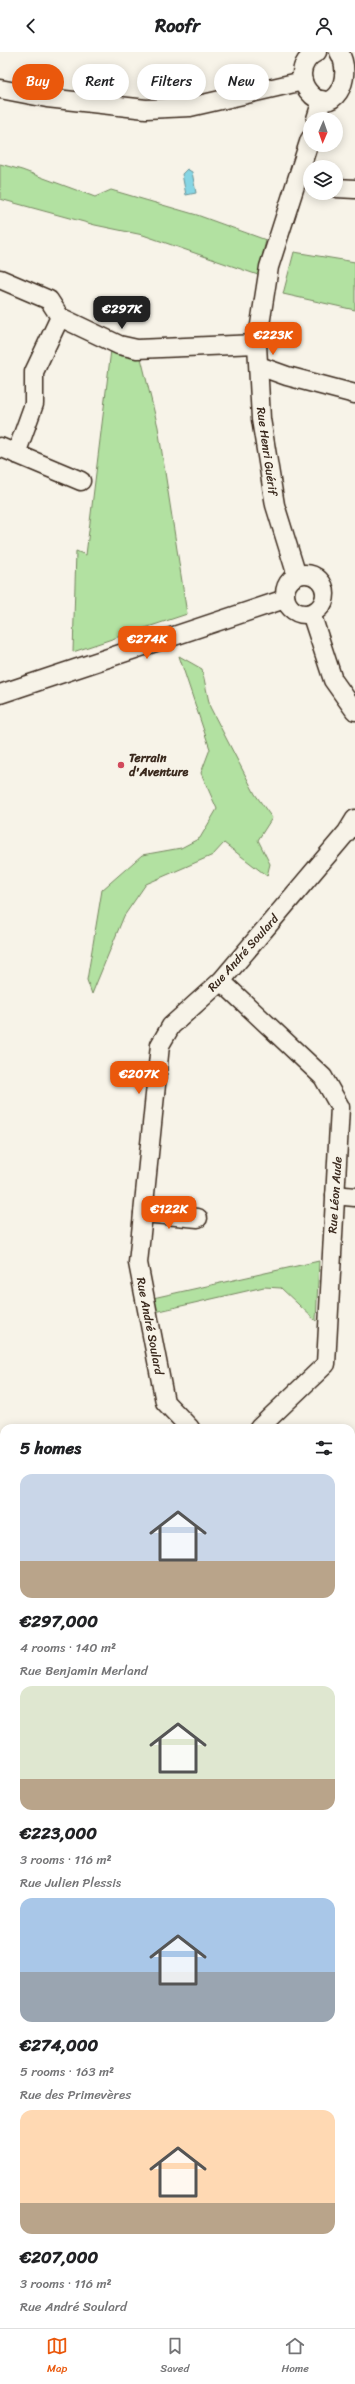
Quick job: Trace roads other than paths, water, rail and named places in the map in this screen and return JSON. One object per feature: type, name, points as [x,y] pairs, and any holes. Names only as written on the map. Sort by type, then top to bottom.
[{"type":"street","points":[[317,52],[308,59],[304,66],[303,82],[310,94],[322,100],[339,98],[346,94],[351,87],[354,70],[350,62],[339,52]]},
{"type":"street","points":[[0,89],[55,99],[146,109],[190,107],[303,82]]},
{"type":"street","points":[[318,112],[322,100]]},
{"type":"street","name":"Rue Henri Guérif","points":[[298,576],[275,505],[261,419],[257,344],[270,267],[302,186],[308,152]]},
{"type":"street","points":[[343,188],[355,188]]},
{"type":"street","points":[[0,279],[49,300],[60,317],[119,345],[137,349],[257,344]]},
{"type":"street","points":[[60,317],[34,372],[34,404],[8,450],[82,481]]},
{"type":"street","points":[[259,366],[286,376],[355,394]]},
{"type":"street","points":[[310,575],[321,583],[324,588],[324,601],[311,613],[304,614],[292,610],[285,599],[286,588],[298,576],[310,575]]},
{"type":"street","points":[[0,694],[285,599]]},
{"type":"street","points":[[311,613],[333,680],[355,711]]},
{"type":"street","name":"Rue André Soulard","points":[[186,1424],[165,1402],[138,1263],[160,1045],[171,1026],[221,981],[347,832],[355,819]]},
{"type":"street","name":"Rue Léon Aude","points":[[221,981],[323,1077],[340,1107],[326,1364],[263,1424]]},
{"type":"street","points":[[335,1196],[355,1197]]},
{"type":"street","points":[[143,1213],[198,1218]]},
{"type":"water","points":[[187,169],[192,172],[196,193],[186,195],[182,174]]},
{"type":"place","name":"Terrain d'Aventure","points":[[121,765]]}]
